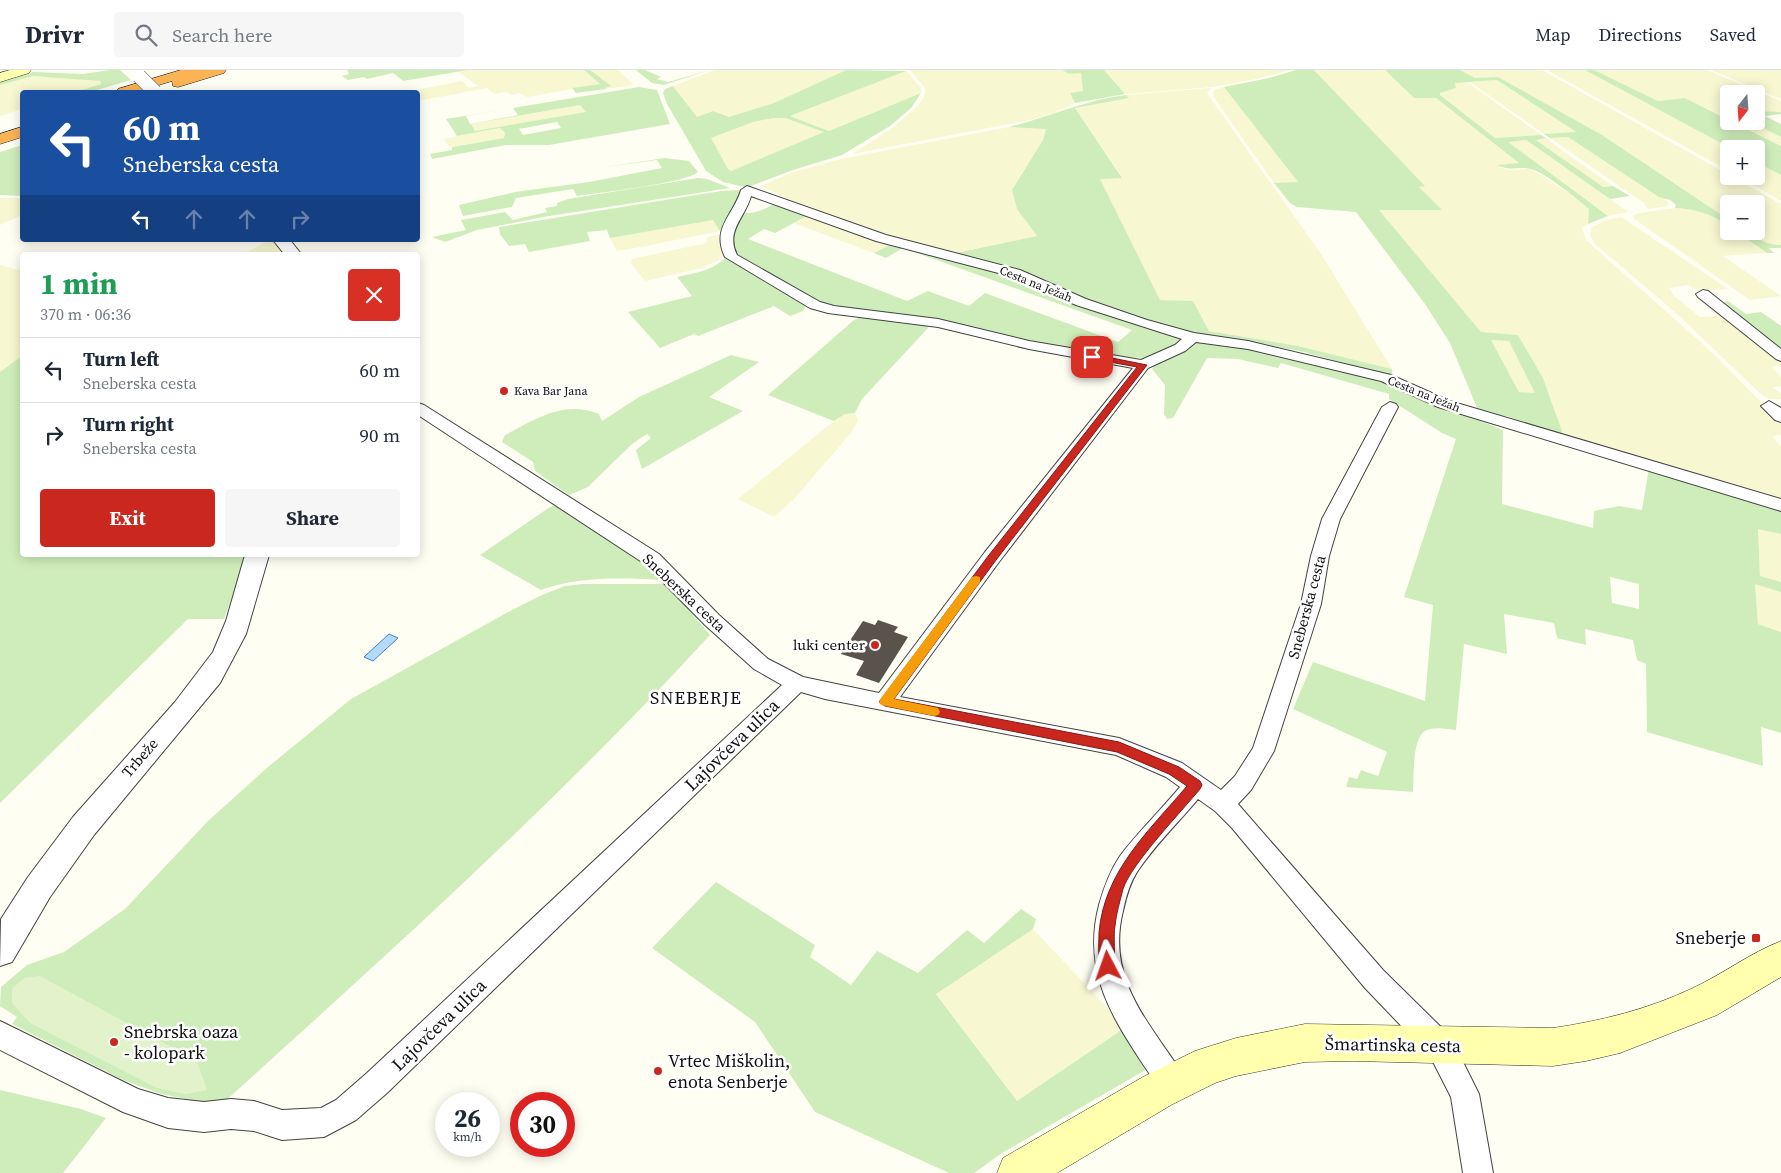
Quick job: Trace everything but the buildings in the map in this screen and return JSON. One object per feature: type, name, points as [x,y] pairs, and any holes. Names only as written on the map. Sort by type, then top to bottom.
[{"type":"highway","points":[[130,90],[195,70]]},
{"type":"highway","points":[[154,90],[219,70]]},
{"type":"highway","points":[[0,131],[20,125]]},
{"type":"highway","points":[[0,139],[20,133]]},
{"type":"main road","points":[[0,78],[24,70]]},
{"type":"main road","name":"Šmartinska cesta","points":[[1018,1173],[1172,1083],[1209,1064],[1262,1050],[1305,1043],[1353,1042],[1553,1048],[1620,1034],[1704,1002],[1781,958]]},
{"type":"street","points":[[136,73],[153,90]]},
{"type":"street","name":"Cesta na Ježah","points":[[1142,365],[1029,345],[956,326],[854,314],[815,305],[732,257],[726,247],[725,237],[747,190],[882,238],[1015,273],[1081,302],[1142,323],[1193,336],[1248,344],[1386,378],[1444,404],[1781,505]]},
{"type":"street","points":[[283,242],[291,252]]},
{"type":"street","points":[[1703,294],[1781,356]]},
{"type":"street","points":[[885,702],[992,557],[1142,365],[1180,348],[1193,336]]},
{"type":"street","points":[[1769,406],[1781,417]]},
{"type":"street","name":"Sneberska cesta","points":[[1223,804],[1243,782],[1263,751],[1311,604],[1320,556],[1331,519],[1390,407]]},
{"type":"street","name":"Sneberska cesta","points":[[420,409],[652,559],[712,620],[761,664],[797,683],[825,691],[1119,747],[1174,770],[1223,804],[1240,821],[1374,979],[1440,1046],[1466,1094],[1478,1173]]},
{"type":"street","name":"Trbeže","points":[[0,951],[39,888],[88,820],[210,676],[223,657],[231,639],[256,557]]},
{"type":"street","name":"Lajovčeva ulica","points":[[0,1035],[133,1102],[168,1113],[204,1117],[231,1114],[254,1116],[282,1125],[324,1122],[346,1110],[377,1084],[797,683]]},
{"type":"street","points":[[1172,1083],[1122,1005],[1111,980],[1106,952],[1107,924],[1117,885],[1129,864],[1196,785]]},
{"type":"green space","points":[[120,70],[131,80],[97,90],[82,90],[101,84],[100,81],[33,76],[0,85],[0,82],[33,72],[83,74]]},
{"type":"green space","points":[[347,70],[468,70],[403,81],[393,73],[367,79],[364,77],[348,80],[342,76],[349,74]]},
{"type":"green space","points":[[468,70],[584,70],[600,84],[527,97],[519,93],[511,95],[507,92],[494,94],[487,88],[420,101],[420,90],[416,90],[462,81],[469,88],[478,86],[459,72]]},
{"type":"green space","points":[[584,70],[590,70],[611,86],[606,89],[576,93],[572,88],[600,84]]},
{"type":"green space","points":[[590,70],[618,70],[634,85],[606,89],[604,88],[610,86]]},
{"type":"green space","points":[[636,70],[645,70],[661,77],[657,79],[668,82],[709,70],[664,85],[652,83]]},
{"type":"green space","points":[[715,70],[846,70],[774,103],[729,117],[713,111],[697,117],[673,86]]},
{"type":"green space","points":[[846,70],[906,71],[790,116],[829,131],[921,93],[911,108],[890,126],[842,155],[744,187],[723,182],[706,171],[667,104],[663,93],[665,89],[673,86],[697,117],[713,111],[729,117],[774,103]],"holes":[[[785,118],[824,132],[731,171],[728,169],[711,138],[753,122]]]},
{"type":"green space","points":[[910,70],[1062,70],[1069,74],[1081,72],[1083,91],[1070,93],[1075,103],[1054,113],[1030,120],[852,154],[890,130],[918,106],[924,97],[925,88]]},
{"type":"green space","points":[[1062,70],[1104,70],[1125,94],[1075,103],[1070,93],[1083,91],[1081,73],[1069,74]]},
{"type":"green space","points":[[1104,70],[1290,70],[1256,79],[1212,87],[1125,94]]},
{"type":"green space","points":[[1296,70],[1314,70],[1425,186],[1419,187],[1442,210],[1379,210],[1481,332],[1518,335],[1543,378],[1562,431],[1562,438],[1507,416],[1480,415],[1450,343],[1425,304],[1356,212],[1297,207],[1290,203],[1274,183],[1298,182],[1224,87],[1269,78]],"holes":[[[1491,340],[1509,341],[1535,393],[1519,392]]]},
{"type":"green space","points":[[1314,70],[1385,70],[1414,98],[1436,98],[1519,163],[1498,165],[1507,170],[1531,169],[1569,193],[1589,209],[1588,224],[1582,228],[1586,240],[1718,358],[1781,423],[1781,435],[1772,436],[1781,446],[1781,503],[1562,438],[1557,416],[1543,378],[1518,335],[1481,332],[1378,210],[1441,209],[1418,187],[1424,186]]},
{"type":"green space","points":[[1385,70],[1460,70],[1475,78],[1498,77],[1602,135],[1720,214],[1720,220],[1703,213],[1675,208],[1676,205],[1670,200],[1659,197],[1568,137],[1550,138],[1544,134],[1576,132],[1497,80],[1455,83],[1456,88],[1440,93],[1440,95],[1495,138],[1541,135],[1546,138],[1536,140],[1603,187],[1613,186],[1630,196],[1610,199],[1526,140],[1508,142],[1608,216],[1588,224],[1589,209],[1561,187],[1537,171],[1522,168],[1510,169],[1497,165],[1519,163],[1436,98],[1414,98]]},
{"type":"green space","points":[[1460,70],[1542,70],[1720,170],[1720,185],[1747,185],[1765,195],[1720,195],[1720,214],[1602,135],[1498,77],[1475,78]]},
{"type":"green space","points":[[1547,70],[1585,70],[1720,143],[1720,166]]},
{"type":"green space","points":[[1585,70],[1594,70],[1658,101],[1685,98],[1720,116],[1720,130],[1749,130],[1781,146],[1781,175],[1765,167],[1765,140],[1720,140],[1720,143]]},
{"type":"green space","points":[[1594,70],[1707,70],[1743,85],[1720,85],[1720,105],[1718,105],[1720,106],[1720,115],[1685,98],[1658,101]]},
{"type":"green space","points":[[1711,70],[1781,70],[1781,99],[1765,93],[1765,85],[1747,85]]},
{"type":"green space","points":[[906,71],[921,88],[921,93],[829,131],[790,116]]},
{"type":"green space","points":[[27,76],[92,79],[100,81],[101,84],[82,90],[20,90],[20,110],[0,116],[0,85]]},
{"type":"green space","points":[[1497,80],[1577,133],[1544,134],[1470,82]]},
{"type":"green space","points":[[1467,82],[1541,135],[1495,138],[1440,95],[1440,93],[1456,88],[1455,83]]},
{"type":"green space","points":[[639,87],[657,90],[670,124],[549,145],[506,145],[432,159],[430,154],[452,150],[452,147],[504,138],[505,133],[500,128],[457,136],[446,119]],"holes":[[[580,105],[586,112],[475,131],[471,124]],[[513,108],[518,115],[470,124],[466,116]],[[557,122],[561,128],[523,135],[519,129]]]},
{"type":"green space","points":[[1224,87],[1299,183],[1274,183],[1213,96],[1214,90]]},
{"type":"green space","points":[[1211,88],[1207,93],[1321,254],[1392,369],[1298,346],[1209,331],[1193,301],[1160,300],[1099,178],[1122,177],[1075,108],[1128,98],[1126,95]]},
{"type":"green space","points":[[1765,94],[1781,101],[1781,112],[1765,113]]},
{"type":"green space","points":[[1126,95],[1129,98],[1075,108],[1122,178],[1100,179],[1160,300],[1193,301],[1209,331],[1298,346],[1392,369],[1392,374],[1388,375],[1300,351],[1203,335],[1132,318],[1014,270],[956,253],[1037,236],[1017,209],[1012,190],[1043,140],[1046,129],[1009,127],[1096,101]]},
{"type":"green space","points":[[580,105],[587,112],[475,131],[471,124]]},
{"type":"green space","points":[[1765,111],[1781,112],[1781,114],[1765,116]]},
{"type":"green space","points":[[1765,116],[1781,124],[1781,137],[1765,129]]},
{"type":"green space","points":[[785,118],[825,132],[731,171],[728,169],[710,138],[753,122]]},
{"type":"green space","points":[[1009,127],[1046,129],[1043,140],[1012,190],[1017,209],[1037,236],[956,253],[886,236],[804,207],[761,186],[791,173],[841,159]]},
{"type":"green space","points":[[500,128],[505,133],[504,138],[449,147],[444,139]]},
{"type":"green space","points":[[1765,129],[1781,137],[1781,146],[1750,130]]},
{"type":"green space","points":[[1568,137],[1666,200],[1669,206],[1648,209],[1644,203],[1550,138]]},
{"type":"green space","points":[[1546,138],[1613,186],[1603,187],[1535,139]]},
{"type":"green space","points":[[1526,140],[1628,212],[1608,216],[1507,142]]},
{"type":"green space","points":[[20,146],[20,196],[0,195],[0,152]]},
{"type":"green space","points":[[665,158],[689,161],[698,172],[660,184],[621,190],[577,196],[573,189],[516,198],[512,207],[463,216],[459,205],[515,192],[589,182],[662,168],[657,160],[599,168]]},
{"type":"green space","points":[[1765,167],[1781,175],[1781,201],[1754,185],[1765,185]]},
{"type":"green space","points":[[698,178],[707,179],[730,188],[543,217],[477,230],[445,242],[432,237],[466,230],[461,220],[505,212],[513,220],[547,212],[545,208],[557,206],[557,203],[568,199]]},
{"type":"green space","points":[[739,190],[744,195],[720,231],[713,220],[610,238],[607,230],[587,232],[590,241],[529,252],[525,244],[509,246],[500,234],[499,227],[721,191]]},
{"type":"green space","points":[[1765,195],[1781,204],[1781,245],[1767,245],[1760,240],[1765,240]]},
{"type":"green space","points":[[0,198],[20,198],[20,216],[0,225]]},
{"type":"green space","points":[[777,202],[807,216],[775,233],[764,229],[748,239],[907,301],[928,291],[969,306],[985,293],[1118,342],[1132,330],[903,248],[886,258],[874,253],[890,245],[888,241],[965,259],[1181,338],[1171,349],[1150,358],[1118,357],[1040,344],[956,323],[828,308],[750,267],[732,251],[729,238],[744,212],[756,212]]},
{"type":"green space","points":[[1675,208],[1689,209],[1713,215],[1720,220],[1720,240],[1749,240],[1767,253],[1723,256],[1781,296],[1750,300],[1633,218],[1633,215]]},
{"type":"green space","points":[[807,216],[888,241],[890,245],[874,253],[794,223]]},
{"type":"green space","points":[[1621,217],[1728,289],[1699,291],[1688,285],[1669,288],[1674,296],[1700,317],[1717,316],[1711,310],[1718,309],[1781,359],[1781,366],[1772,367],[1781,377],[1781,386],[1773,387],[1781,394],[1781,399],[1770,399],[1763,396],[1676,313],[1594,243],[1590,236],[1591,228],[1606,220]]},
{"type":"green space","points":[[713,219],[720,231],[646,246],[617,251],[610,238]]},
{"type":"green space","points":[[722,233],[723,255],[717,261],[702,268],[645,281],[631,263],[632,259],[707,243],[707,238]]},
{"type":"green space","points":[[1749,240],[1761,240],[1767,243],[1781,245],[1781,248],[1769,248],[1774,253],[1767,253]]},
{"type":"green space","points":[[274,242],[282,252],[247,252],[262,244]]},
{"type":"green space","points":[[728,255],[806,305],[803,311],[790,316],[774,306],[698,336],[694,334],[660,348],[628,312],[692,296],[677,277],[711,267]]},
{"type":"green space","points":[[0,265],[20,270],[20,357],[0,372]]},
{"type":"green space","points":[[1728,301],[1746,314],[1761,312],[1781,326],[1781,353],[1718,304]]},
{"type":"green space","points":[[860,317],[926,323],[928,328],[862,399],[855,413],[845,414],[834,421],[768,395],[854,320]]},
{"type":"green space","points":[[1491,340],[1509,341],[1536,393],[1519,392]]},
{"type":"green space","points":[[1199,341],[1232,344],[1373,377],[1503,430],[1502,504],[1593,528],[1594,511],[1619,506],[1642,510],[1649,468],[1781,509],[1781,534],[1758,529],[1760,576],[1781,582],[1781,592],[1755,584],[1758,624],[1781,632],[1781,733],[1761,727],[1763,766],[1647,732],[1646,664],[1637,660],[1633,640],[1585,629],[1586,645],[1557,638],[1554,623],[1504,614],[1507,654],[1464,644],[1456,730],[1432,729],[1425,731],[1421,735],[1416,750],[1413,792],[1346,787],[1349,777],[1357,779],[1361,770],[1378,776],[1387,752],[1293,709],[1313,662],[1425,701],[1433,605],[1404,597],[1456,439],[1442,433],[1389,399],[1389,394],[1281,363],[1278,368],[1238,359],[1207,358],[1173,418],[1167,419],[1164,414],[1165,385],[1152,369],[1156,363]],"holes":[[[1610,577],[1639,584],[1639,609],[1612,603]]]},
{"type":"green space","points":[[731,355],[759,362],[709,397],[743,411],[642,469],[636,450],[651,438],[647,434],[632,444],[588,487],[569,495],[535,471],[533,462],[502,442],[505,435],[550,413],[562,410],[586,410],[599,414],[602,421],[639,397]]},
{"type":"green space","points":[[20,357],[20,557],[247,557],[224,619],[188,619],[0,803],[0,372]]},
{"type":"green space","points":[[855,413],[858,421],[851,433],[793,500],[774,517],[738,499],[834,421],[845,414]]},
{"type":"green space","points":[[557,505],[626,550],[663,580],[586,580],[556,585],[541,590],[480,555],[550,507]]},
{"type":"green space","points":[[1758,528],[1781,534],[1781,582],[1760,576]]},
{"type":"green space","points":[[1755,583],[1781,592],[1781,632],[1758,624]]},
{"type":"green space","points":[[582,584],[667,584],[710,635],[593,757],[472,875],[223,1103],[196,1101],[161,1094],[123,1080],[12,1024],[17,1017],[0,1006],[1,987],[27,965],[64,952],[125,909],[208,821],[268,767],[351,699],[542,595],[565,586]]},
{"type":"green space","points":[[716,882],[815,945],[810,957],[851,985],[877,951],[918,973],[967,930],[984,943],[1021,909],[1036,919],[1033,929],[936,994],[1017,1101],[1123,1029],[1149,1068],[1002,1153],[974,1173],[949,1173],[815,1112],[755,1022],[652,948]]},
{"type":"green space","points":[[1033,929],[1116,1017],[1123,1029],[1017,1101],[936,993]]},
{"type":"green space","name":"Snebrska oaza - kolopark","points":[[40,976],[197,1061],[207,1090],[186,1094],[157,1088],[30,1023],[12,1003],[12,989],[24,978]]},
{"type":"green space","points":[[0,1090],[81,1109],[106,1118],[63,1173],[0,1173]]},
{"type":"water","points":[[389,634],[398,638],[373,661],[364,657]]},
{"type":"slow traffic","points":[[934,712],[885,702],[976,580]]},
{"type":"place","name":"Kava Bar Jana","points":[[504,391]]},
{"type":"place","name":"luki center","points":[[875,645]]},
{"type":"place","name":"Sneberje","points":[[1756,938]]},
{"type":"place","name":"Snebrska oaza - kolopark","points":[[114,1042]]},
{"type":"place","name":"Vrtec Miškolin, enota Senberje","points":[[658,1071]]},
{"type":"district","name":"SNEBERJE","points":[[696,698]]},
{"type":"route","points":[[1092,357],[1142,365],[992,557],[885,702],[1119,747],[1174,770],[1196,785],[1129,864],[1117,885],[1107,924],[1106,952],[1108,966]]}]
